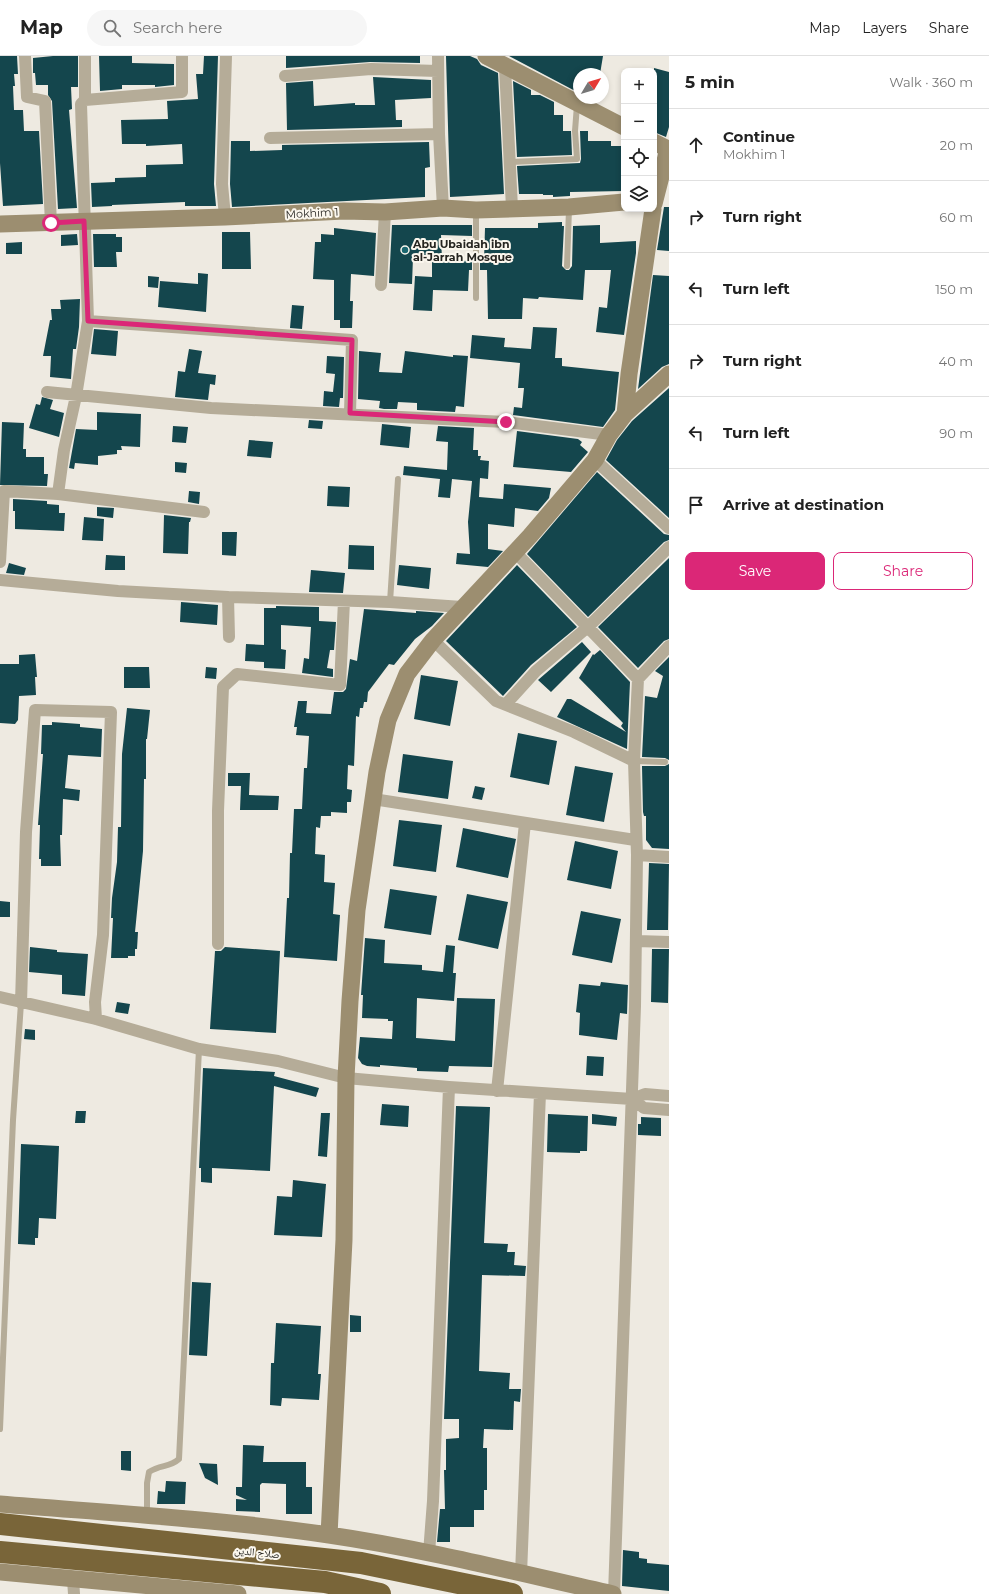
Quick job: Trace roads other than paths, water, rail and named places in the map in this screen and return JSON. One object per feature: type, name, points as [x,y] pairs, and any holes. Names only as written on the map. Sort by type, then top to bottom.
[{"type":"highway","name":"صلاح الدين","points":[[0,1524],[361,1563],[512,1594]]},
{"type":"highway","points":[[0,1552],[325,1582],[380,1594]]},
{"type":"street","points":[[25,56],[27,97],[45,100],[51,223]]},
{"type":"street","points":[[58,494],[64,450],[76,396],[88,321],[81,104],[85,100],[85,56]]},
{"type":"street","points":[[85,100],[182,92],[182,56]]},
{"type":"street","points":[[225,217],[222,184],[226,56]]},
{"type":"street","points":[[438,56],[439,134],[443,208]]},
{"type":"street","points":[[486,56],[573,102]]},
{"type":"street","points":[[505,67],[511,162],[512,208]]},
{"type":"street","points":[[285,76],[371,69],[438,71]]},
{"type":"street","points":[[577,104],[621,126]]},
{"type":"street","points":[[270,138],[439,134]]},
{"type":"street","points":[[657,202],[664,146]]},
{"type":"street","name":"Mokhim 1","points":[[0,224],[225,217],[337,211],[385,212],[443,208],[476,210],[569,207],[621,202]]},
{"type":"street","points":[[381,286],[385,212]]},
{"type":"street","points":[[625,414],[629,374],[655,212]]},
{"type":"street","points":[[88,321],[352,340],[350,413]]},
{"type":"street","points":[[329,1535],[344,1240],[346,1078],[357,910],[373,799],[388,720],[407,674],[433,640],[514,551],[530,536],[595,460],[609,435],[625,414],[669,374]]},
{"type":"street","points":[[47,392],[211,408],[350,413],[506,422],[609,435]]},
{"type":"street","points":[[595,460],[669,528]]},
{"type":"street","points":[[0,562],[4,491],[58,494],[204,512]]},
{"type":"street","points":[[506,704],[536,671],[589,626],[669,547]]},
{"type":"street","points":[[514,551],[589,626],[638,679]]},
{"type":"street","points":[[0,580],[118,592],[390,602],[462,607]]},
{"type":"street","points":[[228,597],[229,637]]},
{"type":"street","points":[[218,944],[218,811],[223,687],[237,674],[340,685],[344,601]]},
{"type":"street","points":[[433,640],[496,701],[574,732],[634,761]]},
{"type":"street","points":[[0,1504],[147,1516],[329,1535],[429,1553],[613,1594],[637,941],[637,855],[635,840],[634,761],[638,679],[669,646]]},
{"type":"street","points":[[22,1003],[26,832],[35,710],[111,712],[103,935],[95,1002],[96,1019]]},
{"type":"street","points":[[373,799],[635,840]]},
{"type":"street","points":[[497,1090],[525,823]]},
{"type":"street","points":[[637,855],[669,857]]},
{"type":"street","points":[[637,941],[669,942]]},
{"type":"street","points":[[0,997],[96,1019],[198,1049],[278,1061],[346,1078],[449,1087],[632,1099],[645,1094],[669,1096]]},
{"type":"street","points":[[429,1553],[433,1493],[449,1087]]},
{"type":"street","points":[[521,1574],[540,1093]]},
{"type":"street","points":[[632,1099],[644,1108],[669,1110]]},
{"type":"street","points":[[0,1572],[73,1586],[238,1594]]},
{"type":"lane","points":[[511,162],[577,159],[575,131],[577,104]]},
{"type":"lane","points":[[568,266],[569,207]]},
{"type":"lane","points":[[476,210],[476,298]]},
{"type":"lane","points":[[390,602],[398,479]]},
{"type":"lane","points":[[634,761],[665,762]]},
{"type":"lane","points":[[0,1429],[12,1143],[22,1003]]},
{"type":"lane","points":[[147,1516],[147,1483],[149,1472],[158,1466],[172,1465],[179,1459],[198,1049]]},
{"type":"place","name":"Abu Ubaidah ibn al-Jarrah Mosque","points":[[405,250]]}]
